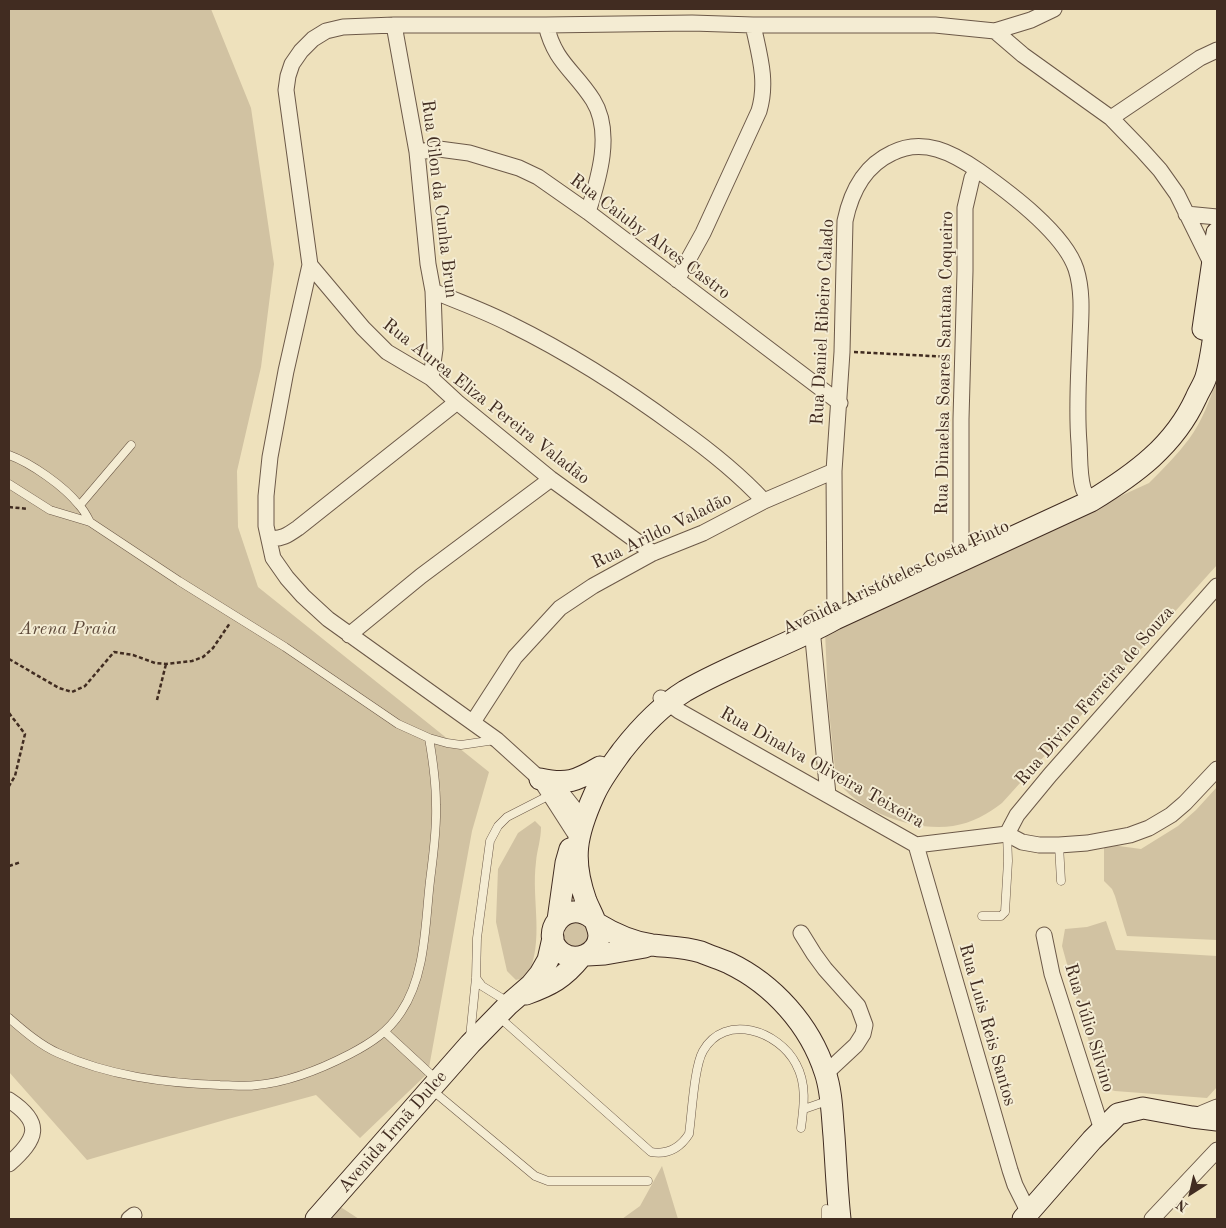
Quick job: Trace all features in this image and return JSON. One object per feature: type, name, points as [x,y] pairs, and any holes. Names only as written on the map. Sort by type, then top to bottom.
[{"type":"main road","name":"Avenida Aristóteles Costa Pinto","points":[[1087,495],[1140,457],[1177,416],[1187,397],[1199,359],[1214,269],[1217,232]]},
{"type":"main road","name":"Avenida Aristóteles Costa Pinto","points":[[594,920],[585,897],[577,864],[576,851],[579,822],[606,772],[679,683],[699,672],[812,625],[835,612],[963,552],[1126,479],[1155,455],[1176,433],[1187,416],[1206,378],[1217,312]]},
{"type":"main road","name":"Avenida Aristóteles Costa Pinto","points":[[555,929],[566,863],[586,794],[600,767],[625,731],[640,714],[664,700]]},
{"type":"main road","points":[[545,787],[580,779],[600,767]]},
{"type":"main road","points":[[653,945],[605,954],[568,956],[558,949],[555,929],[568,913],[574,911],[587,914],[619,936],[631,941],[675,946],[729,963],[776,995],[793,1014],[809,1039],[826,1073],[831,1100],[833,1214]]},
{"type":"main road","points":[[584,956],[592,951],[598,941],[599,935],[594,920]]},
{"type":"main road","name":"Avenida Irmã Dulce","points":[[316,1219],[470,1044],[540,974],[548,960],[555,929]]},
{"type":"main road","name":"Avenida Irmã Dulce","points":[[509,1005],[555,982],[584,956]]},
{"type":"main road","points":[[1026,1216],[1118,1114],[1143,1108],[1217,1120]]},
{"type":"street","points":[[579,822],[561,792],[545,787],[497,740],[349,635],[303,596],[287,578],[274,558],[266,526],[266,496],[270,457],[286,371],[310,265],[286,90],[292,64],[313,39],[326,32],[343,27],[692,22],[753,25],[904,24],[995,31],[1022,23],[1054,9]]},
{"type":"street","name":"Rua Cilon da Cunha Brun","points":[[394,25],[417,152],[428,264],[433,291],[435,349],[431,378]]},
{"type":"street","points":[[546,25],[554,49],[592,99],[602,124],[603,141],[600,168],[588,212]]},
{"type":"street","points":[[677,280],[703,233],[759,111],[763,98],[764,77],[753,25]]},
{"type":"street","points":[[995,31],[1023,55],[1111,118],[1160,170],[1177,194],[1214,269]]},
{"type":"street","points":[[1111,118],[1200,58],[1217,50]]},
{"type":"street","name":"Rua Daniel Ribeiro Calado","points":[[835,612],[834,471],[840,403],[845,221],[849,202],[860,180],[871,165],[899,149],[912,146],[932,147],[953,154],[977,170],[1010,193],[1047,228],[1065,248],[1076,268],[1080,287],[1081,313],[1077,420],[1087,495]]},
{"type":"street","name":"Rua Caiuby Alves Castro","points":[[417,152],[439,149],[453,150],[493,159],[538,177],[588,212],[840,403]]},
{"type":"street","name":"Rua Dinaelsa Soares Santana Coqueiro","points":[[963,552],[962,358],[965,208],[972,178],[977,170]]},
{"type":"street","points":[[1186,214],[1217,217]]},
{"type":"street","name":"Rua Aurea Eliza Pereira Valadão","points":[[310,265],[363,328],[387,352],[431,378],[457,402],[552,479],[653,553]]},
{"type":"street","points":[[433,291],[508,323],[606,376],[723,461],[750,485],[764,501]]},
{"type":"street","points":[[269,538],[277,539],[287,536],[457,402]]},
{"type":"street","name":"Rua Arildo Valadão","points":[[473,722],[515,657],[535,633],[560,608],[593,586],[653,553],[703,533],[764,501],[834,471]]},
{"type":"street","points":[[349,635],[421,576],[552,479]]},
{"type":"street","name":"Rua Divino Ferreira de Souza","points":[[1007,834],[1016,815],[1050,774],[1217,586]]},
{"type":"street","points":[[812,625],[828,795]]},
{"type":"street","name":"Rua Dinalva Oliveira Teixeira","points":[[664,700],[916,845],[1007,834],[1022,842],[1040,845],[1087,843],[1113,839],[1149,828],[1171,815],[1186,803],[1217,769]]},
{"type":"street","name":"Rua Luis Reis Santos","points":[[916,845],[1010,1170],[1022,1199],[1026,1216]]},
{"type":"street","points":[[801,933],[825,969],[858,1006],[865,1025],[863,1034],[856,1045],[826,1073]]},
{"type":"street","name":"Rua Júlio Silvino","points":[[1044,935],[1052,974],[1102,1130]]},
{"type":"street","points":[[9,1100],[22,1109],[30,1118],[32,1124],[29,1143],[23,1152],[9,1164]]},
{"type":"street","points":[[1192,1117],[1217,1107]]},
{"type":"street","points":[[1152,1219],[1217,1150]]},
{"type":"lane","points":[[80,505],[131,445]]},
{"type":"lane","points":[[9,455],[36,469],[62,488],[80,505],[90,522]]},
{"type":"lane","points":[[9,484],[50,510],[90,522],[398,724],[428,738],[447,743],[461,745],[497,740]]},
{"type":"lane","points":[[9,1018],[32,1037],[56,1053],[98,1068],[147,1080],[257,1086],[297,1077],[331,1064],[385,1032],[401,1012],[410,996],[416,982],[423,944],[436,807],[435,772],[428,738]]},
{"type":"lane","points":[[470,1044],[476,978],[477,938],[490,841],[493,833],[507,817],[545,787]]},
{"type":"lane","points":[[982,916],[1001,916],[1005,912],[1008,861],[1007,834]]},
{"type":"lane","points":[[1058,845],[1060,881]]},
{"type":"lane","points":[[476,978],[482,986],[509,1005],[651,1152],[662,1154],[674,1150],[683,1144],[689,1134],[698,1062],[702,1052],[714,1038],[731,1030],[743,1029],[774,1038],[788,1052],[796,1064],[804,1084],[804,1109],[801,1128]]},
{"type":"lane","points":[[385,1032],[434,1085],[535,1176],[548,1181],[648,1181]]},
{"type":"lane","points":[[804,1109],[831,1100]]},
{"type":"lane","points":[[826,1219],[833,1214]]},
{"type":"path","points":[[842,352],[962,358]]},
{"type":"path","points":[[9,659],[59,688],[72,692],[85,686],[114,652],[166,664],[181,663],[203,657],[213,648],[221,634],[236,616]]},
{"type":"path","points":[[157,700],[166,664]]},
{"type":"path","points":[[9,713],[25,734],[15,776],[9,786]]},
{"type":"path","points":[[9,866],[21,862]]},
{"type":"green space","name":"Arena Praia","points":[[9,9],[211,9],[251,108],[274,264],[261,367],[237,471],[238,527],[258,587],[489,772],[472,831],[428,1073],[360,1138],[316,1095],[87,1160],[9,1072]]},
{"type":"green space","points":[[1217,379],[1217,565],[1002,803],[985,814],[967,823],[953,826],[922,826],[889,817],[873,810],[846,791],[836,779],[828,701],[825,631],[1149,483],[1175,456],[1194,432]]},
{"type":"green space","points":[[1217,787],[1217,940],[1127,936],[1115,896],[1112,889],[1104,881],[1104,844],[1141,849],[1178,826]]},
{"type":"green space","points":[[535,821],[541,827],[535,876],[535,949],[527,977],[516,980],[507,971],[496,922],[498,869],[518,833]]},
{"type":"green space","points":[[564,920],[590,924],[588,946],[567,949],[558,929]]},
{"type":"green space","points":[[1106,921],[1116,950],[1217,956],[1217,1087],[1207,1098],[1115,1091],[1108,1089],[1104,1084],[1086,1033],[1062,946],[1065,929],[1087,927]]},
{"type":"green space","points":[[662,1166],[678,1219],[622,1219],[640,1206]]},
{"type":"green space","points":[[339,1206],[359,1219],[327,1219]]}]
